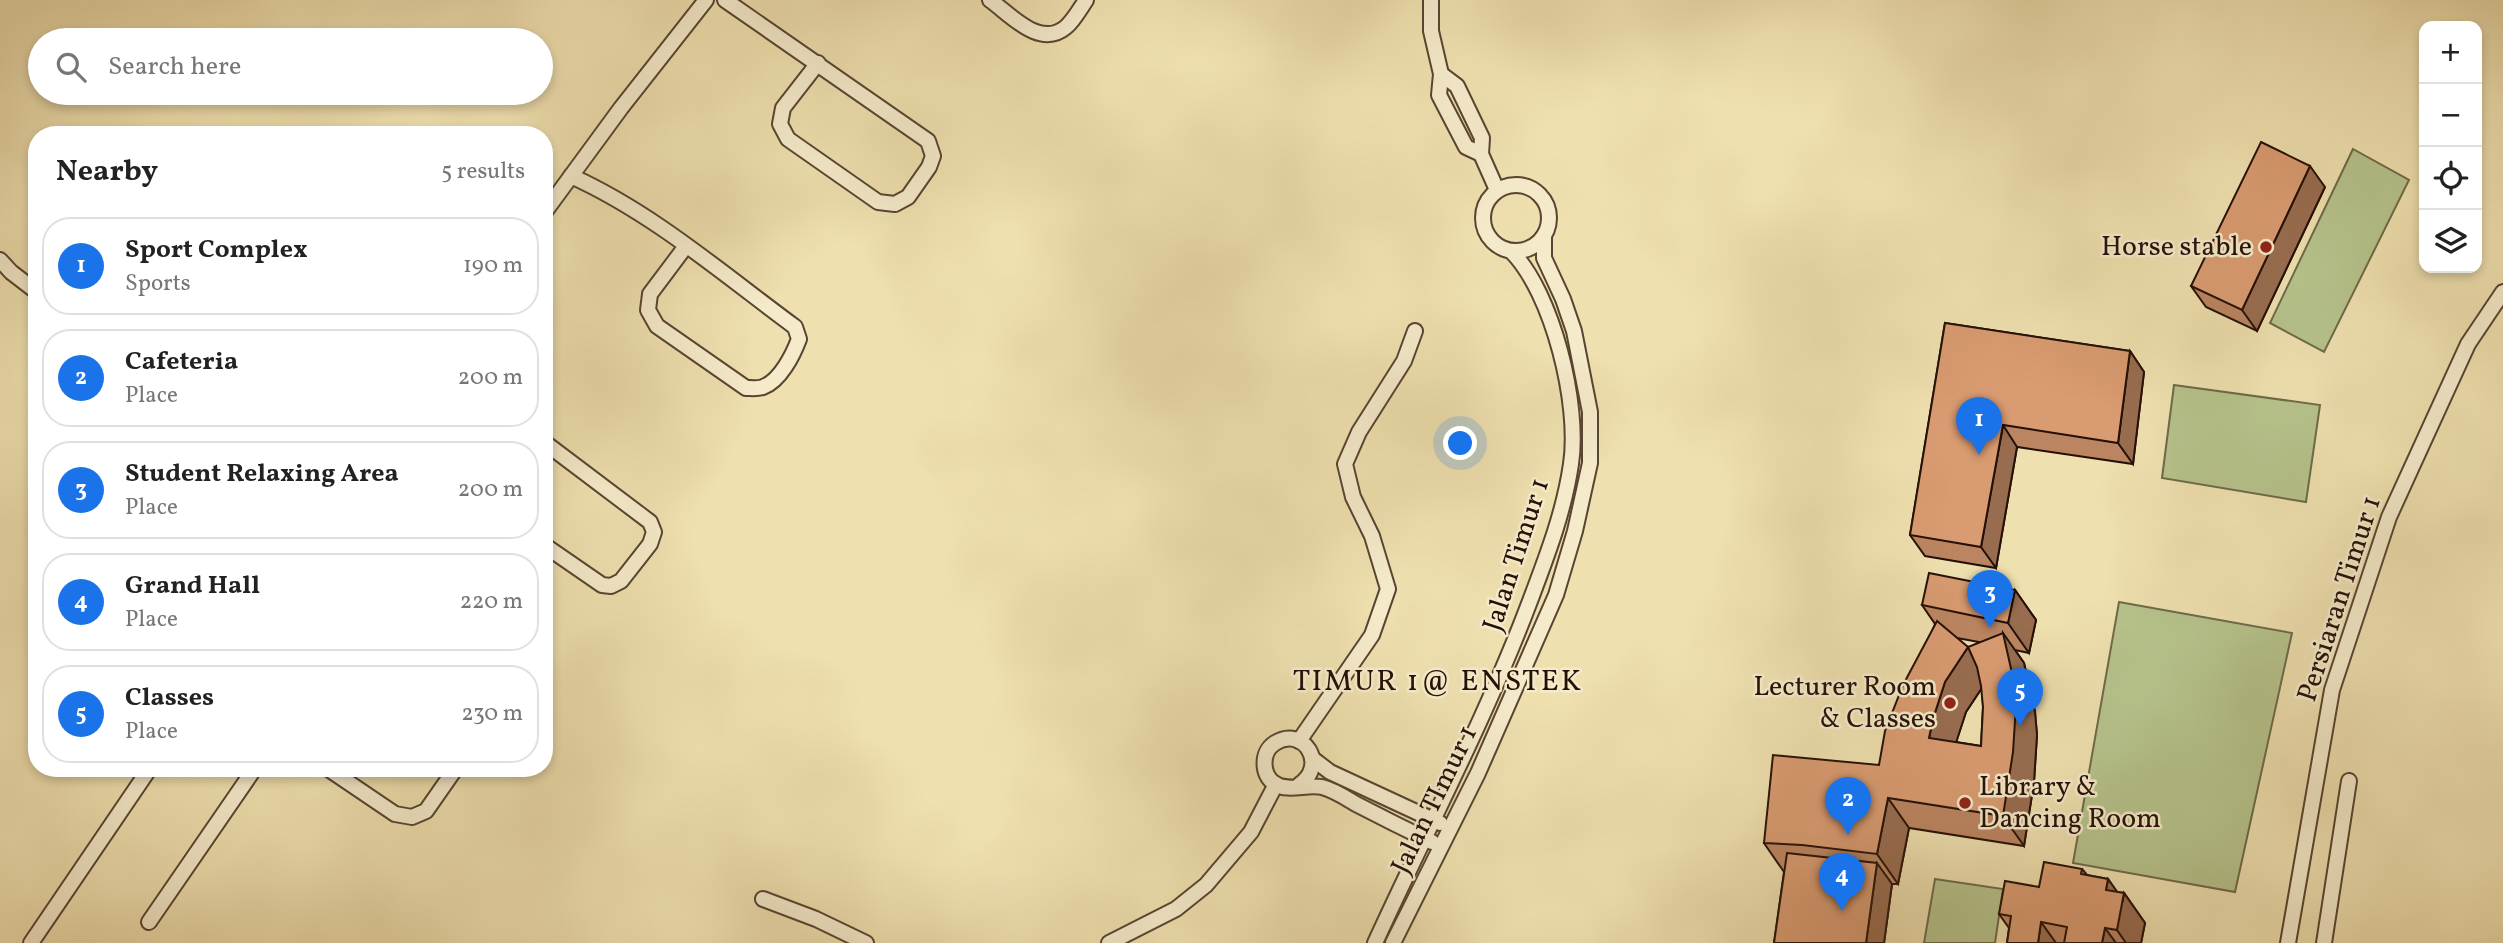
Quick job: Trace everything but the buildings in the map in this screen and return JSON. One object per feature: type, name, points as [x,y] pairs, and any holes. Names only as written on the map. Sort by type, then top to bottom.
[{"type":"street","points":[[724,0],[818,63],[928,141],[933,156],[929,167],[908,197],[895,204],[878,202],[788,139],[780,124],[782,108],[818,63]]},
{"type":"street","points":[[990,0],[1038,34],[1053,35],[1067,26],[1086,0]]},
{"type":"street","points":[[1431,0],[1431,31],[1441,74],[1457,86],[1482,138],[1481,154],[1497,190]]},
{"type":"street","points":[[553,201],[699,2]]},
{"type":"street","points":[[571,176],[605,192],[686,246],[795,327],[799,339],[794,353],[773,381],[761,388],[746,388],[657,326],[648,310],[650,294],[686,246]]},
{"type":"street","points":[[1509,185],[1522,185],[1534,190],[1543,199],[1549,211],[1549,223],[1544,236],[1531,248],[1511,251],[1500,247],[1491,241],[1485,231],[1484,209],[1497,190],[1509,185]]},
{"type":"street","name":"Jalan TImur 1","points":[[1393,943],[1479,773],[1556,595],[1575,531],[1590,463],[1590,411],[1574,331],[1544,258],[1544,236]]},
{"type":"street","name":"Jalan Timur 1","points":[[1375,943],[1510,655],[1556,531],[1572,462],[1571,410],[1557,335],[1525,265],[1511,251]]},
{"type":"street","points":[[0,260],[28,285]]},
{"type":"street","name":"Persiaran Timur 1","points":[[2288,943],[2336,676],[2389,517],[2468,344],[2503,292]]},
{"type":"street","points":[[1298,741],[1372,635],[1388,589],[1372,536],[1353,497],[1345,464],[1359,432],[1404,361],[1415,331]]},
{"type":"street","points":[[553,449],[650,522],[654,532],[650,544],[621,581],[611,586],[602,585],[553,551]]},
{"type":"street","points":[[1440,846],[1324,788],[1299,785],[1283,787],[1276,784],[1266,772],[1264,764],[1269,749],[1282,740],[1298,741],[1306,745],[1313,759],[1330,772],[1450,827]]},
{"type":"street","points":[[1299,785],[1310,775],[1313,759]]},
{"type":"street","points":[[30,943],[144,777]]},
{"type":"street","points":[[149,922],[249,777]]},
{"type":"street","points":[[340,777],[395,814],[412,817],[426,811],[450,777]]},
{"type":"street","points":[[2324,943],[2348,782]]},
{"type":"street","points":[[1110,943],[1176,909],[1206,885],[1251,832],[1276,784]]},
{"type":"street","points":[[763,899],[816,919],[866,943]]},
{"type":"green space","points":[[2353,149],[2409,180],[2324,352],[2270,323]]},
{"type":"green space","points":[[2174,385],[2320,405],[2306,502],[2162,478]]},
{"type":"green space","points":[[2119,602],[2292,633],[2235,892],[2073,863]]},
{"type":"green space","points":[[1935,879],[2003,889],[1995,943],[1924,943]]},
{"type":"place","name":"Horse stable","points":[[2266,247]]},
{"type":"place","name":"Sport Complex","points":[[1979,455]]},
{"type":"place","name":"Student Relaxing Area","points":[[1990,628]]},
{"type":"place","name":"Lecturer Room & Classes","points":[[1950,703]]},
{"type":"place","name":"Classes","points":[[2020,726]]},
{"type":"place","name":"Library & Dancing Room","points":[[1965,803]]},
{"type":"place","name":"Cafeteria","points":[[1848,835]]},
{"type":"place","name":"Grand Hall","points":[[1842,911]]},
{"type":"district","name":"TIMUR 1@ ENSTEK","points":[[1438,682]]}]
